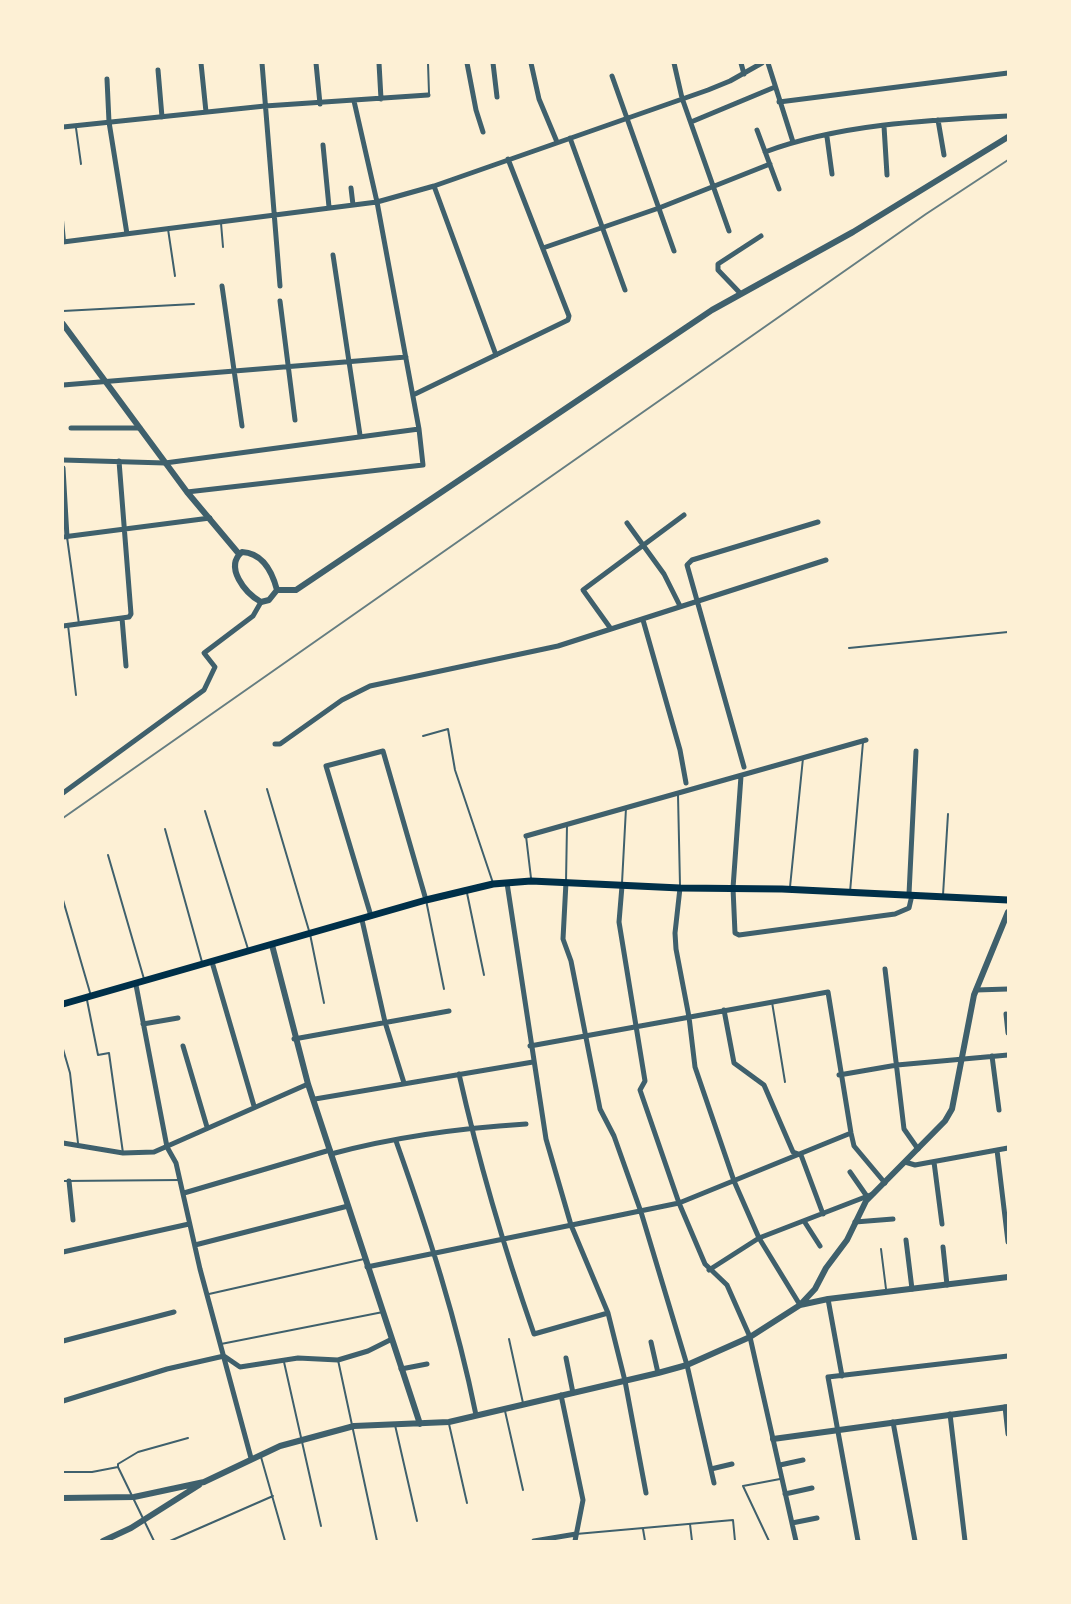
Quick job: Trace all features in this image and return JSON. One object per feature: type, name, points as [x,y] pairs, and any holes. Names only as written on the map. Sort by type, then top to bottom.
[{"type":"main road","points":[[63,1004],[136,985],[248,950],[362,920],[426,900],[493,884],[531,881],[566,882],[680,888],[789,889],[1008,900]]},
{"type":"street","points":[[201,63],[206,112]]},
{"type":"street","points":[[262,63],[280,286]]},
{"type":"street","points":[[316,63],[320,104]]},
{"type":"street","points":[[378,63],[381,99]]},
{"type":"street","points":[[467,63],[476,110],[483,132]]},
{"type":"street","points":[[493,63],[497,97]]},
{"type":"street","points":[[531,63],[538,99],[557,142]]},
{"type":"street","points":[[674,63],[682,98],[729,231]]},
{"type":"street","points":[[741,63],[744,74]]},
{"type":"street","points":[[64,242],[377,202],[434,186],[708,90],[762,63]]},
{"type":"street","points":[[768,63],[793,142]]},
{"type":"street","points":[[158,70],[162,117]]},
{"type":"street","points":[[779,102],[1008,73]]},
{"type":"street","points":[[612,76],[674,251]]},
{"type":"street","points":[[107,79],[109,122],[127,234]]},
{"type":"street","points":[[691,122],[775,87]]},
{"type":"street","points":[[63,127],[265,106],[428,95]]},
{"type":"street","points":[[187,492],[423,465],[419,429],[377,202],[354,101]]},
{"type":"street","points":[[765,152],[793,142],[884,126],[1008,116]]},
{"type":"street","points":[[938,120],[944,155]]},
{"type":"street","points":[[884,126],[887,175]]},
{"type":"street","points":[[757,130],[778,189]]},
{"type":"street","points":[[826,137],[832,174]]},
{"type":"street","points":[[277,590],[296,590],[429,498],[740,293],[853,232],[1008,137]]},
{"type":"street","points":[[570,138],[625,290]]},
{"type":"street","points":[[323,145],[329,207]]},
{"type":"street","points":[[413,395],[568,320],[508,159]]},
{"type":"street","points":[[543,248],[659,208],[770,164]]},
{"type":"street","points":[[434,186],[496,354]]},
{"type":"street","points":[[351,188],[353,205]]},
{"type":"street","points":[[740,293],[718,270],[718,264],[761,236]]},
{"type":"street","points":[[333,255],[360,435]]},
{"type":"street","points":[[222,286],[242,426]]},
{"type":"street","points":[[280,301],[295,420]]},
{"type":"street","points":[[63,324],[187,492],[239,554]]},
{"type":"street","points":[[63,385],[406,357]]},
{"type":"street","points":[[71,428],[140,428]]},
{"type":"street","points":[[63,460],[165,463],[360,435],[419,429]]},
{"type":"street","points":[[65,625],[131,616],[119,461]]},
{"type":"street","points":[[63,468],[65,537],[210,518]]},
{"type":"street","points":[[611,628],[583,590],[684,515]]},
{"type":"street","points":[[744,767],[687,565],[692,560],[818,522]]},
{"type":"street","points":[[627,523],[664,574],[680,606]]},
{"type":"street","points":[[63,793],[204,690],[215,667],[204,653],[253,616],[261,602],[273,597],[277,590],[274,580],[261,558],[251,552],[239,554]]},
{"type":"street","points":[[239,554],[234,566],[237,576],[254,598],[261,602]]},
{"type":"street","points":[[277,744],[342,700],[370,686],[558,646],[826,560]]},
{"type":"street","points":[[122,618],[126,666]]},
{"type":"street","points":[[643,620],[680,750],[686,783]]},
{"type":"street","points":[[526,836],[567,822],[741,776],[865,740]]},
{"type":"street","points":[[371,916],[326,766],[382,751],[426,900]]},
{"type":"street","points":[[741,776],[733,888],[735,933],[739,935],[895,914],[909,908],[916,751]]},
{"type":"street","points":[[566,882],[563,939],[571,961],[600,1109],[614,1136],[641,1212],[687,1365],[714,1483]]},
{"type":"street","points":[[507,883],[530,1046],[546,1139],[571,1225],[608,1313],[625,1381],[646,1493]]},
{"type":"street","points":[[622,886],[619,922],[645,1081],[640,1090],[679,1203],[709,1270],[727,1285],[750,1337],[796,1541]]},
{"type":"street","points":[[680,888],[675,933],[695,1067],[734,1180],[759,1238],[800,1305]]},
{"type":"street","points":[[709,1270],[759,1238],[869,1195],[885,1183],[945,1121],[952,1109],[968,1018],[976,990],[1008,912]]},
{"type":"street","points":[[362,920],[385,1022],[404,1083]]},
{"type":"street","points":[[272,945],[294,1039],[383,1312],[390,1340],[420,1424]]},
{"type":"street","points":[[212,962],[254,1106]]},
{"type":"street","points":[[885,969],[904,1129],[918,1149]]},
{"type":"street","points":[[136,985],[167,1147],[176,1163],[184,1192],[189,1224],[251,1458]]},
{"type":"street","points":[[976,990],[1008,989]]},
{"type":"street","points":[[530,1046],[828,992],[850,1133],[854,1146],[885,1183]]},
{"type":"street","points":[[724,1010],[736,1067],[764,1085],[793,1152],[801,1155],[823,1214]]},
{"type":"street","points":[[294,1039],[449,1011]]},
{"type":"street","points":[[1006,1014],[1008,1033]]},
{"type":"street","points":[[143,1024],[178,1018]]},
{"type":"street","points":[[183,1046],[207,1127]]},
{"type":"street","points":[[839,1074],[897,1065],[1008,1055]]},
{"type":"street","points":[[992,1056],[999,1110]]},
{"type":"street","points":[[315,1099],[533,1062]]},
{"type":"street","points":[[459,1074],[501,1239],[534,1334],[608,1313]]},
{"type":"street","points":[[63,1143],[123,1153],[154,1152],[308,1084]]},
{"type":"street","points":[[184,1192],[365,1145],[471,1128],[526,1124]]},
{"type":"street","points":[[367,1267],[679,1203],[850,1133]]},
{"type":"street","points":[[396,1141],[435,1252],[465,1361],[476,1415]]},
{"type":"street","points":[[905,1162],[915,1165],[1008,1148]]},
{"type":"street","points":[[997,1150],[1008,1242]]},
{"type":"street","points":[[934,1162],[942,1224]]},
{"type":"street","points":[[850,1172],[869,1195]]},
{"type":"street","points":[[66,1181],[73,1221]]},
{"type":"street","points":[[103,1541],[143,1520],[204,1482],[251,1458],[301,1441],[354,1426],[449,1422],[687,1365],[750,1337],[800,1305],[815,1289],[826,1268],[847,1240],[869,1195]]},
{"type":"street","points":[[195,1245],[348,1206]]},
{"type":"street","points":[[855,1222],[893,1219]]},
{"type":"street","points":[[804,1221],[820,1246]]},
{"type":"street","points":[[63,1252],[189,1224]]},
{"type":"street","points":[[906,1240],[912,1289]]},
{"type":"street","points":[[943,1246],[947,1285]]},
{"type":"street","points":[[800,1305],[828,1299],[1008,1277]]},
{"type":"street","points":[[828,1299],[842,1376]]},
{"type":"street","points":[[63,1341],[174,1312]]},
{"type":"street","points":[[63,1401],[167,1369],[224,1356],[240,1367],[284,1360],[338,1360],[368,1351],[390,1340]]},
{"type":"street","points":[[651,1342],[658,1373]]},
{"type":"street","points":[[858,1541],[828,1377],[1008,1356]]},
{"type":"street","points":[[566,1358],[573,1393]]},
{"type":"street","points":[[400,1370],[427,1364]]},
{"type":"street","points":[[561,1395],[583,1500],[575,1541]]},
{"type":"street","points":[[773,1439],[1006,1407],[1008,1434]]},
{"type":"street","points":[[950,1414],[965,1541]]},
{"type":"street","points":[[892,1422],[915,1541]]},
{"type":"street","points":[[780,1465],[803,1460]]},
{"type":"street","points":[[711,1469],[732,1464]]},
{"type":"street","points":[[63,1498],[134,1497],[204,1482]]},
{"type":"street","points":[[785,1494],[812,1488]]},
{"type":"street","points":[[792,1523],[817,1518]]},
{"type":"street","points":[[534,1541],[576,1534]]},
{"type":"lane","points":[[428,63],[428,95]]},
{"type":"lane","points":[[76,125],[81,164]]},
{"type":"lane","points":[[63,220],[64,242]]},
{"type":"lane","points":[[221,222],[223,247]]},
{"type":"lane","points":[[168,228],[175,276]]},
{"type":"lane","points":[[63,311],[194,304]]},
{"type":"lane","points":[[65,537],[79,624]]},
{"type":"lane","points":[[65,625],[76,695]]},
{"type":"lane","points":[[849,648],[1008,632]]},
{"type":"lane","points":[[423,736],[448,729],[455,770],[493,884]]},
{"type":"lane","points":[[850,892],[865,740]]},
{"type":"lane","points":[[789,889],[803,758]]},
{"type":"lane","points":[[267,789],[310,934],[324,1003]]},
{"type":"lane","points":[[678,793],[680,888]]},
{"type":"lane","points":[[622,886],[626,806]]},
{"type":"lane","points":[[205,811],[248,950]]},
{"type":"lane","points":[[943,896],[948,814]]},
{"type":"lane","points":[[566,882],[567,822]]},
{"type":"lane","points":[[165,829],[202,964]]},
{"type":"lane","points":[[526,836],[531,881]]},
{"type":"lane","points":[[108,855],[145,982]]},
{"type":"lane","points":[[466,891],[484,975]]},
{"type":"lane","points":[[63,900],[89,997],[98,1055],[109,1053],[123,1153]]},
{"type":"lane","points":[[426,900],[444,989]]},
{"type":"lane","points":[[772,1002],[785,1082]]},
{"type":"lane","points":[[63,1049],[70,1072],[78,1146]]},
{"type":"lane","points":[[66,1181],[180,1180]]},
{"type":"lane","points":[[881,1249],[886,1292]]},
{"type":"lane","points":[[207,1295],[364,1259]]},
{"type":"lane","points":[[220,1345],[383,1312]]},
{"type":"lane","points":[[509,1339],[523,1403]]},
{"type":"lane","points":[[284,1360],[321,1526]]},
{"type":"lane","points":[[338,1360],[377,1541]]},
{"type":"lane","points":[[504,1408],[523,1490]]},
{"type":"lane","points":[[449,1422],[467,1503]]},
{"type":"lane","points":[[394,1425],[417,1521]]},
{"type":"lane","points":[[63,1472],[92,1472],[118,1467],[118,1464],[138,1452],[188,1438]]},
{"type":"lane","points":[[261,1454],[285,1541]]},
{"type":"lane","points":[[118,1467],[154,1541]]},
{"type":"lane","points":[[769,1541],[743,1486],[782,1479]]},
{"type":"lane","points":[[170,1541],[273,1496]]},
{"type":"lane","points":[[576,1534],[733,1520],[735,1541]]},
{"type":"lane","points":[[690,1524],[692,1541]]},
{"type":"lane","points":[[643,1529],[645,1541]]},
{"type":"railway","points":[[63,818],[926,214],[1008,160]]}]
